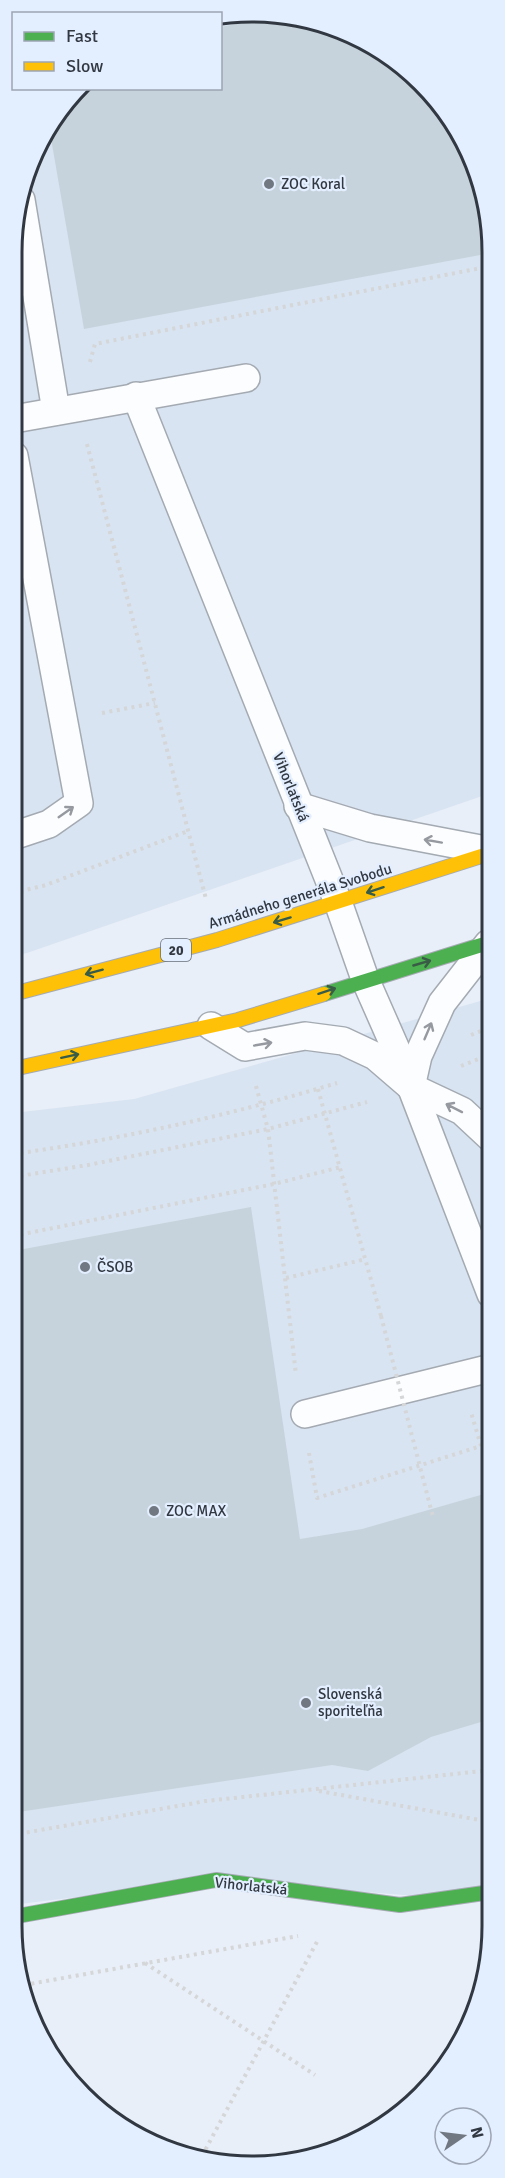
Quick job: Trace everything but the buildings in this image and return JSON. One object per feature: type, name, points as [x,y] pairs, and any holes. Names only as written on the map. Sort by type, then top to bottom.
[{"type":"main road","name":"Armádneho generála Svobodu","points":[[22,992],[217,940],[482,855]]},
{"type":"main road","points":[[22,1067],[211,1026],[482,945]]},
{"type":"main road","name":"Vihorlatská","points":[[22,1915],[216,1880],[400,1905],[482,1893]]},
{"type":"lane","points":[[24,220],[56,411]]},
{"type":"lane","points":[[22,417],[246,378]]},
{"type":"lane","name":"Vihorlatská","points":[[136,396],[482,1271]]},
{"type":"lane","points":[[22,500],[79,803],[49,824],[22,833]]},
{"type":"lane","points":[[298,806],[370,828],[482,850]]},
{"type":"lane","points":[[411,1087],[418,1056],[442,1003],[482,952]]},
{"type":"lane","points":[[211,1026],[245,1047],[305,1036],[343,1041],[375,1056],[411,1087],[462,1111],[482,1130]]},
{"type":"lane","points":[[305,1414],[402,1392],[482,1370]]},
{"type":"path","points":[[22,891],[46,885],[188,831]]},
{"type":"path","points":[[418,1056],[482,1031]]},
{"type":"path","points":[[22,1153],[91,1143],[261,1105],[388,1067]]},
{"type":"path","points":[[318,1089],[434,1516]]},
{"type":"path","points":[[22,1176],[223,1138],[325,1114]]},
{"type":"path","points":[[22,1234],[274,1184],[340,1167]]},
{"type":"path","points":[[285,1278],[366,1259]]},
{"type":"path","points":[[22,1833],[206,1801],[482,1771]]},
{"type":"path","points":[[312,1790],[482,1820]]},
{"type":"path","points":[[205,2150],[322,1932],[311,1934]]},
{"type":"path","points":[[30,1984],[300,1936]]},
{"type":"path","points":[[145,1963],[315,2075]]},
{"type":"shaded area","points":[[252,22],[283,24],[312,30],[368,53],[393,70],[415,90],[435,112],[452,138],[465,164],[475,193],[482,237],[482,796],[22,954],[22,252],[24,222],[30,193],[53,137],[70,112],[90,90],[222,90],[222,24]]},
{"type":"shaded area","points":[[482,1001],[482,1901],[216,1880],[22,1904],[22,1112],[134,1099]]},
{"type":"traffic: fast","points":[[324,994],[482,945]]},
{"type":"traffic: fast","points":[[22,1915],[216,1880],[400,1905],[482,1893]]},
{"type":"traffic: slow","points":[[22,992],[217,940],[482,856]]},
{"type":"traffic: slow","points":[[22,1067],[238,1020],[324,994]]},
{"type":"place","name":"ZOC Koral","points":[[269,184]]},
{"type":"place","name":"ČSOB","points":[[85,1267]]},
{"type":"place","name":"ZOC MAX","points":[[154,1511]]},
{"type":"place","name":"Slovenská sporiteľňa","points":[[306,1703]]}]
